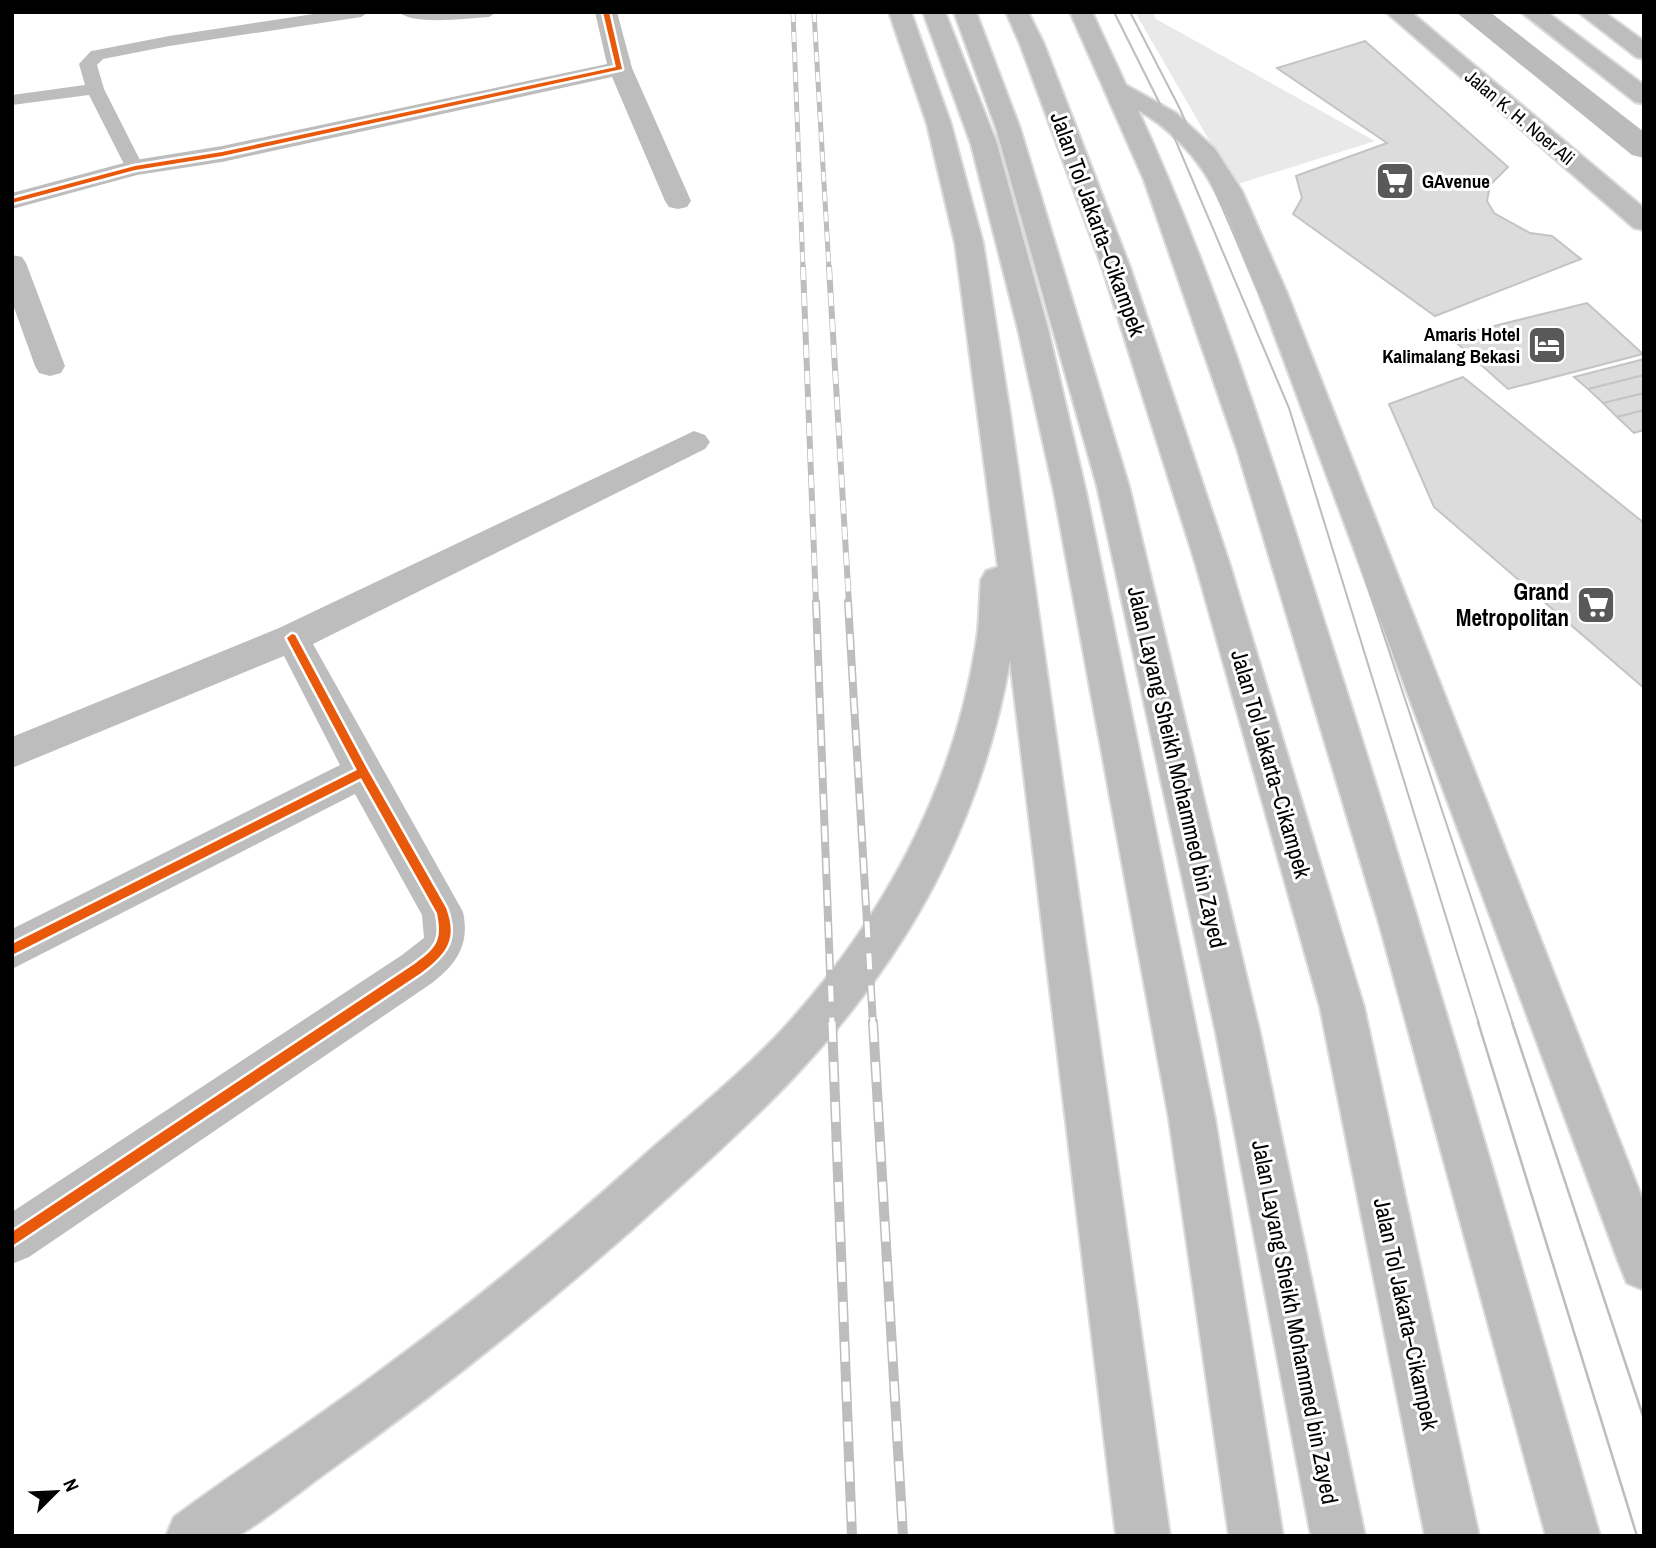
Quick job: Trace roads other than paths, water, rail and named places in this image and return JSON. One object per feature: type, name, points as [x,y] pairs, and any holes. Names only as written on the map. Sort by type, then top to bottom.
[{"type":"main road","points":[[606,12],[620,68],[678,201]]},
{"type":"main road","points":[[900,12],[939,124],[969,243],[995,413],[1143,1536]]},
{"type":"main road","name":"Jalan Layang Sheikh Mohammed bin Zayed","points":[[934,12],[984,144],[1033,329],[1070,492],[1192,1119],[1256,1536]]},
{"type":"main road","name":"Jalan Layang Sheikh Mohammed bin Zayed","points":[[965,12],[1008,128],[1113,486],[1238,1033],[1338,1536]]},
{"type":"main road","name":"Jalan Tol Jakarta–Cikampek","points":[[1017,12],[1032,44],[1124,292],[1212,562],[1342,1007],[1452,1536]]},
{"type":"main road","points":[[1081,12],[1157,180],[1257,463],[1400,923],[1573,1536]]},
{"type":"main road","name":"Jalan K. H. Noer Ali","points":[[1397,12],[1644,222]]},
{"type":"main road","points":[[1532,12],[1644,97]]},
{"type":"main road","points":[[1589,12],[1644,52]]},
{"type":"main road","points":[[1602,12],[1644,42]]},
{"type":"main road","points":[[12,201],[135,168],[222,154],[620,68]]},
{"type":"main road","points":[[1118,90],[1154,109],[1195,141],[1230,196],[1278,306],[1644,1266]]},
{"type":"main road","points":[[12,263],[50,366]]},
{"type":"main road","points":[[193,1536],[404,1384],[528,1288],[736,1104],[799,1043],[848,984],[887,926],[934,838],[960,782],[979,724],[996,639],[998,596],[995,413]]},
{"type":"main road","points":[[12,753],[292,638],[694,442]]},
{"type":"main road","points":[[12,1240],[436,955],[445,943],[446,929],[442,912],[292,638]]},
{"type":"main road","points":[[12,950],[363,772]]},
{"type":"lane","points":[[135,168],[95,89],[88,64],[97,55],[361,12]]},
{"type":"lane","points":[[407,12],[430,15],[489,12]]},
{"type":"lane","points":[[14,101],[95,89]]},
{"type":"waterway","points":[[1471,12],[1644,148]]},
{"type":"tram line","points":[[1114,12],[1161,106],[1289,408],[1479,1024]]},
{"type":"tram line","points":[[1130,12],[1180,109],[1308,407],[1513,1024]]},
{"type":"tram line","points":[[1478,1022],[1637,1536]]},
{"type":"tram line","points":[[1512,1022],[1644,1419]]},
{"type":"railway","points":[[793,12],[803,269]]},
{"type":"railway","points":[[814,12],[829,269]]},
{"type":"railway","points":[[803,267],[816,604]]},
{"type":"railway","points":[[829,267],[849,604]]},
{"type":"railway","points":[[816,602],[832,1024]]},
{"type":"railway","points":[[848,602],[873,1024]]},
{"type":"railway","points":[[832,1022],[852,1536]]},
{"type":"railway","points":[[873,1022],[903,1536]]},
{"type":"place","name":"GAvenue","points":[[1395,181]]},
{"type":"place","name":"Amaris Hotel Kalimalang Bekasi","points":[[1547,345]]},
{"type":"place","name":"Grand Metropolitan","points":[[1596,605]]}]
